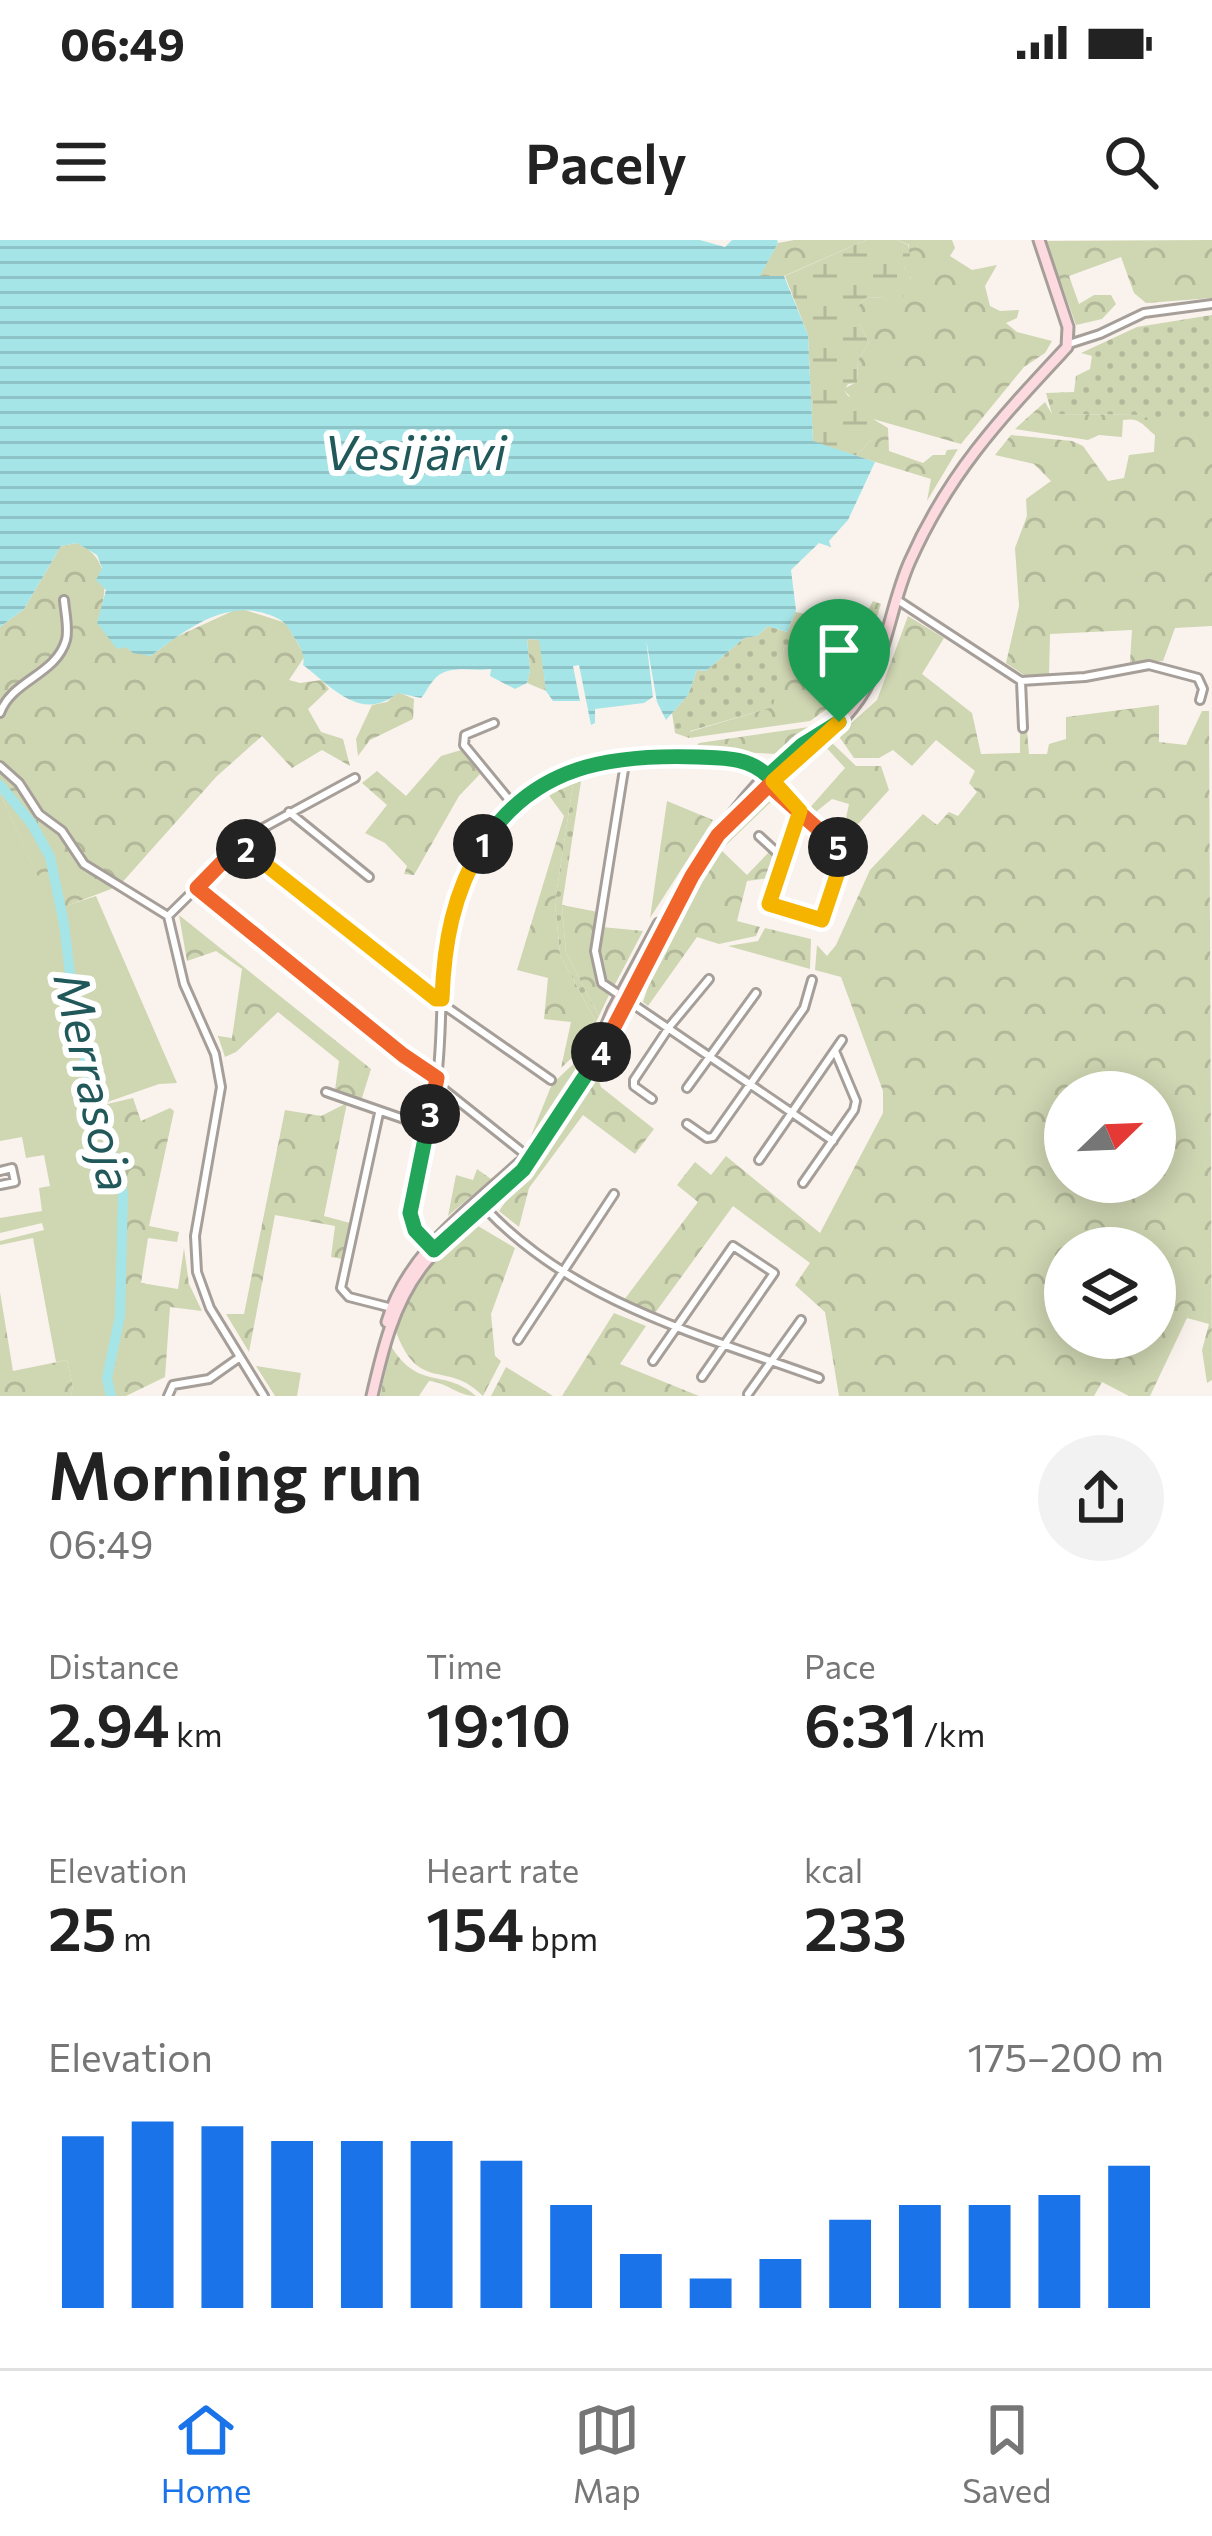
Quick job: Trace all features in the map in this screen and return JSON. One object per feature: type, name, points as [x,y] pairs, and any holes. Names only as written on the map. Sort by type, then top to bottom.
[{"type":"street","points":[[1039,240],[1069,339]]},
{"type":"street","points":[[372,1396],[405,1278],[540,1145],[588,1070],[672,908],[728,817],[802,745],[839,722],[869,681],[924,529],[996,421],[1069,339],[1092,336],[1144,313],[1212,304]]},
{"type":"street","points":[[896,599],[1022,681],[1158,666],[1198,678],[1203,689],[1200,700]]},
{"type":"street","points":[[0,713],[9,693],[48,666],[65,643],[64,600]]},
{"type":"street","points":[[1022,681],[1023,728]]},
{"type":"street","points":[[494,723],[465,735],[464,745],[515,807]]},
{"type":"street","points":[[626,757],[595,951],[602,983],[833,1141]]},
{"type":"street","points":[[432,1249],[418,1235],[410,1213],[437,1081],[446,939],[456,900],[486,838],[515,807],[574,770],[626,757],[730,759],[754,766],[842,851],[822,920],[769,904],[800,811]]},
{"type":"street","points":[[0,766],[19,783],[39,814],[62,831],[84,864],[168,916],[184,984],[215,1054],[221,1087],[195,1260],[205,1298],[264,1396]]},
{"type":"street","points":[[168,916],[240,844],[356,778]]},
{"type":"street","points":[[289,812],[369,877]]},
{"type":"street","points":[[759,836],[784,859]]},
{"type":"street","points":[[240,844],[442,1004],[551,1080]]},
{"type":"street","points":[[197,888],[521,1151]]},
{"type":"street","points":[[652,1099],[634,1086],[634,1080],[709,979]]},
{"type":"street","points":[[687,1124],[713,1137],[804,1007],[812,980]]},
{"type":"street","points":[[687,1088],[756,992]]},
{"type":"street","points":[[759,1160],[842,1040]]},
{"type":"street","points":[[803,1183],[854,1110],[856,1101],[835,1051]]},
{"type":"street","points":[[326,1092],[427,1127]]},
{"type":"street","points":[[379,1113],[341,1288],[349,1297],[394,1309]]},
{"type":"street","points":[[0,1171],[12,1168],[15,1182],[0,1186]]},
{"type":"street","points":[[518,1340],[614,1194]]},
{"type":"street","points":[[482,1205],[504,1228],[562,1270],[626,1308],[819,1378]]},
{"type":"street","points":[[653,1361],[733,1246],[774,1274],[702,1377]]},
{"type":"street","points":[[748,1394],[801,1320]]},
{"type":"street","points":[[168,1396],[173,1384],[209,1378],[240,1357]]},
{"type":"green space","points":[[866,240],[784,276],[759,277],[778,243]]},
{"type":"green space","points":[[866,240],[897,240],[908,245],[910,255],[904,268],[911,276],[896,308],[884,298],[867,297],[859,305],[859,323],[869,343],[858,360],[857,383],[844,390],[859,399],[864,411],[873,413],[871,440],[856,456],[813,442],[808,335],[785,276]]},
{"type":"green space","points":[[897,240],[952,240],[955,248],[950,256],[972,270],[997,265],[985,286],[990,306],[1019,310],[1017,318],[1006,323],[1017,332],[1052,341],[1045,353],[1024,367],[961,444],[873,419],[888,428],[889,451],[923,463],[933,455],[958,449],[927,501],[931,479],[856,456],[871,440],[871,419],[843,389],[857,382],[858,360],[869,343],[859,323],[859,305],[867,297],[884,298],[896,307],[911,277],[904,268],[909,245]]},
{"type":"green space","points":[[1212,240],[1212,298],[1146,303],[1134,293],[1121,257],[1069,276],[1079,304],[1094,295],[1111,295],[1116,304],[1102,319],[1076,325],[1046,241]]},
{"type":"green space","points":[[1212,315],[1212,421],[1052,414],[1046,393],[1074,392],[1076,376],[1090,369],[1092,356],[1081,353],[1137,327]]},
{"type":"green space","points":[[1045,402],[1052,414],[1212,421],[1212,626],[1175,628],[1163,661],[1130,662],[1132,630],[1050,634],[1049,676],[1024,675],[1006,663],[1019,606],[1015,548],[1027,516],[1026,499],[1051,481],[1034,464],[995,455],[1011,435],[1072,441],[1083,446],[1108,481],[1124,478],[1129,455],[1154,452],[1155,435],[1134,420],[1123,420],[1122,437],[1099,435],[1088,440],[1015,429]]},
{"type":"green space","points":[[77,543],[96,557],[104,577],[97,623],[126,647],[151,656],[176,637],[239,608],[286,623],[305,656],[289,680],[322,680],[329,689],[308,709],[321,732],[343,739],[350,766],[322,750],[292,768],[262,736],[216,777],[119,886],[53,911],[0,793],[0,627],[24,609],[61,546]]},
{"type":"green space","points":[[873,601],[881,604],[859,671],[827,709],[810,721],[689,738],[689,732],[773,707],[784,647],[806,632],[831,649],[857,641]]},
{"type":"green space","points":[[795,612],[806,614],[806,632],[784,647],[774,707],[690,731],[689,738],[675,733],[672,713],[688,695],[697,670],[706,671],[744,638],[757,636],[768,626],[787,632]]},
{"type":"green space","points":[[908,616],[944,638],[922,674],[972,713],[981,754],[1020,753],[1020,733],[1027,731],[1029,754],[1047,754],[1049,744],[1066,739],[1066,717],[1159,705],[1159,742],[1186,745],[1202,711],[1209,711],[1212,1380],[1207,1383],[1202,1350],[1209,1324],[1187,1318],[1176,1341],[1176,1227],[1044,1227],[1044,1359],[1168,1359],[1150,1396],[1129,1396],[1102,1382],[1094,1396],[839,1396],[825,1312],[795,1285],[810,1263],[733,1206],[655,1313],[624,1300],[698,1202],[677,1185],[695,1162],[711,1175],[726,1156],[820,1233],[883,1113],[883,1091],[841,977],[815,970],[817,945],[827,956],[870,870],[923,814],[937,825],[949,812],[958,816],[977,792],[969,783],[975,771],[936,740],[912,766],[893,750],[879,758],[854,758],[838,735],[877,700]]},
{"type":"green space","points":[[527,639],[540,640],[546,691],[527,683]]},
{"type":"green space","points":[[398,692],[414,699],[413,719],[370,740],[358,756],[356,739],[372,705],[387,702]]},
{"type":"green space","points":[[809,727],[778,754],[693,750],[699,743]]},
{"type":"green space","points":[[828,739],[856,766],[881,766],[889,790],[841,843],[817,821],[846,818],[849,804],[832,799],[812,815],[807,811],[845,768],[823,744]]},
{"type":"green space","points":[[461,750],[480,774],[459,796],[414,875],[404,874],[407,866],[385,843],[365,833],[387,805],[362,783],[377,771],[406,796],[441,756]]},
{"type":"green space","points":[[582,775],[562,905],[566,953],[599,1016],[596,1022],[560,955],[555,902],[574,778]]},
{"type":"green space","points":[[574,778],[555,902],[560,955],[596,1022],[581,1049],[561,1068],[571,1022],[544,1019],[548,978],[517,970],[564,816],[545,790]]},
{"type":"green space","points":[[0,793],[53,910],[96,896],[177,1083],[159,1084],[96,1106],[119,1195],[117,1316],[104,1378],[107,1396],[71,1396],[67,1360],[56,1362],[33,1238],[0,1245],[0,1241],[44,1230],[42,1223],[0,1233],[0,1218],[42,1211],[39,1188],[50,1186],[44,1155],[26,1158],[22,1137],[0,1141]]},
{"type":"green space","points":[[763,796],[775,798],[721,850],[747,875],[770,851],[778,858],[776,877],[747,881],[737,921],[760,927],[756,936],[719,944],[697,937],[648,1006],[643,1002],[657,959],[652,956],[718,848]]},
{"type":"green space","points":[[667,801],[713,820],[650,918]]},
{"type":"green space","points":[[562,905],[598,912],[593,967],[609,995],[599,1016],[566,953]]},
{"type":"green space","points":[[179,915],[371,1069],[361,1101],[335,1090],[339,1061],[278,1012],[225,1057],[218,1036],[232,1038],[242,969],[216,951],[187,961]]},
{"type":"green space","points":[[602,927],[643,931],[613,988],[601,967]]},
{"type":"green space","points":[[765,928],[811,939],[810,969],[728,946],[758,941]]},
{"type":"green space","points":[[585,1053],[566,1099],[524,1153],[552,1084]]},
{"type":"green space","points":[[599,1081],[654,1129],[635,1154],[583,1115],[529,1188],[519,1227],[499,1211],[589,1084]]},
{"type":"green space","points":[[133,1098],[141,1121],[170,1108],[174,1111],[149,1226],[179,1232],[177,1242],[148,1238],[141,1283],[178,1289],[184,1248],[189,1284],[202,1311],[170,1307],[165,1377],[126,1396],[114,1396],[110,1378],[123,1315],[125,1192],[103,1105]]},
{"type":"green space","points":[[347,1103],[324,1216],[350,1223],[342,1259],[331,1257],[335,1226],[275,1215],[249,1352],[226,1314],[244,1314],[285,1110],[321,1116]]},
{"type":"green space","points":[[477,1169],[491,1179],[448,1216],[456,1175],[473,1180]]},
{"type":"green space","points":[[478,1226],[515,1248],[491,1314],[495,1356],[501,1361],[483,1396],[457,1379],[424,1370],[404,1350],[395,1329],[409,1296],[428,1270]]},
{"type":"green space","points":[[0,1292],[13,1371],[67,1360],[71,1396],[0,1396]]},
{"type":"green space","points":[[614,1313],[646,1326],[620,1364],[699,1396],[562,1396]]},
{"type":"green space","points":[[391,1346],[411,1369],[476,1396],[429,1381],[419,1396],[380,1396]]},
{"type":"green space","points":[[256,1366],[301,1373],[297,1396],[275,1396]]},
{"type":"green space","points":[[506,1367],[553,1396],[491,1396]]},
{"type":"water","name":"Vesijärvi","points":[[0,240],[700,240],[725,247],[732,240],[777,240],[760,276],[784,276],[808,335],[813,441],[875,462],[848,520],[829,541],[831,547],[819,543],[791,570],[796,610],[787,632],[768,626],[757,636],[744,638],[706,671],[697,670],[688,695],[666,720],[657,702],[646,639],[653,697],[644,703],[595,709],[591,725],[579,665],[573,666],[580,701],[553,701],[546,691],[539,640],[527,639],[530,671],[527,683],[515,689],[490,676],[491,669],[452,670],[438,675],[421,698],[398,693],[372,704],[359,703],[325,683],[303,665],[300,648],[285,623],[254,611],[206,620],[151,656],[126,647],[117,649],[97,623],[106,590],[96,580],[102,568],[97,555],[77,543],[61,546],[24,609],[0,627]]},
{"type":"waterway","name":"Merrasoja","points":[[0,785],[32,824],[50,857],[64,924],[77,1032],[123,1193],[120,1316],[107,1378],[111,1396]]},
{"type":"route","points":[[839,722],[773,781],[800,811],[798,814],[769,904],[822,920],[842,851],[784,796],[769,785],[718,835],[672,908],[609,1038],[523,1170],[433,1250],[418,1235],[410,1213],[437,1078],[197,888],[240,844],[436,999],[442,999],[446,939],[470,865],[505,816],[537,789],[580,767],[640,756],[740,760],[768,776],[802,745],[839,722]]}]
